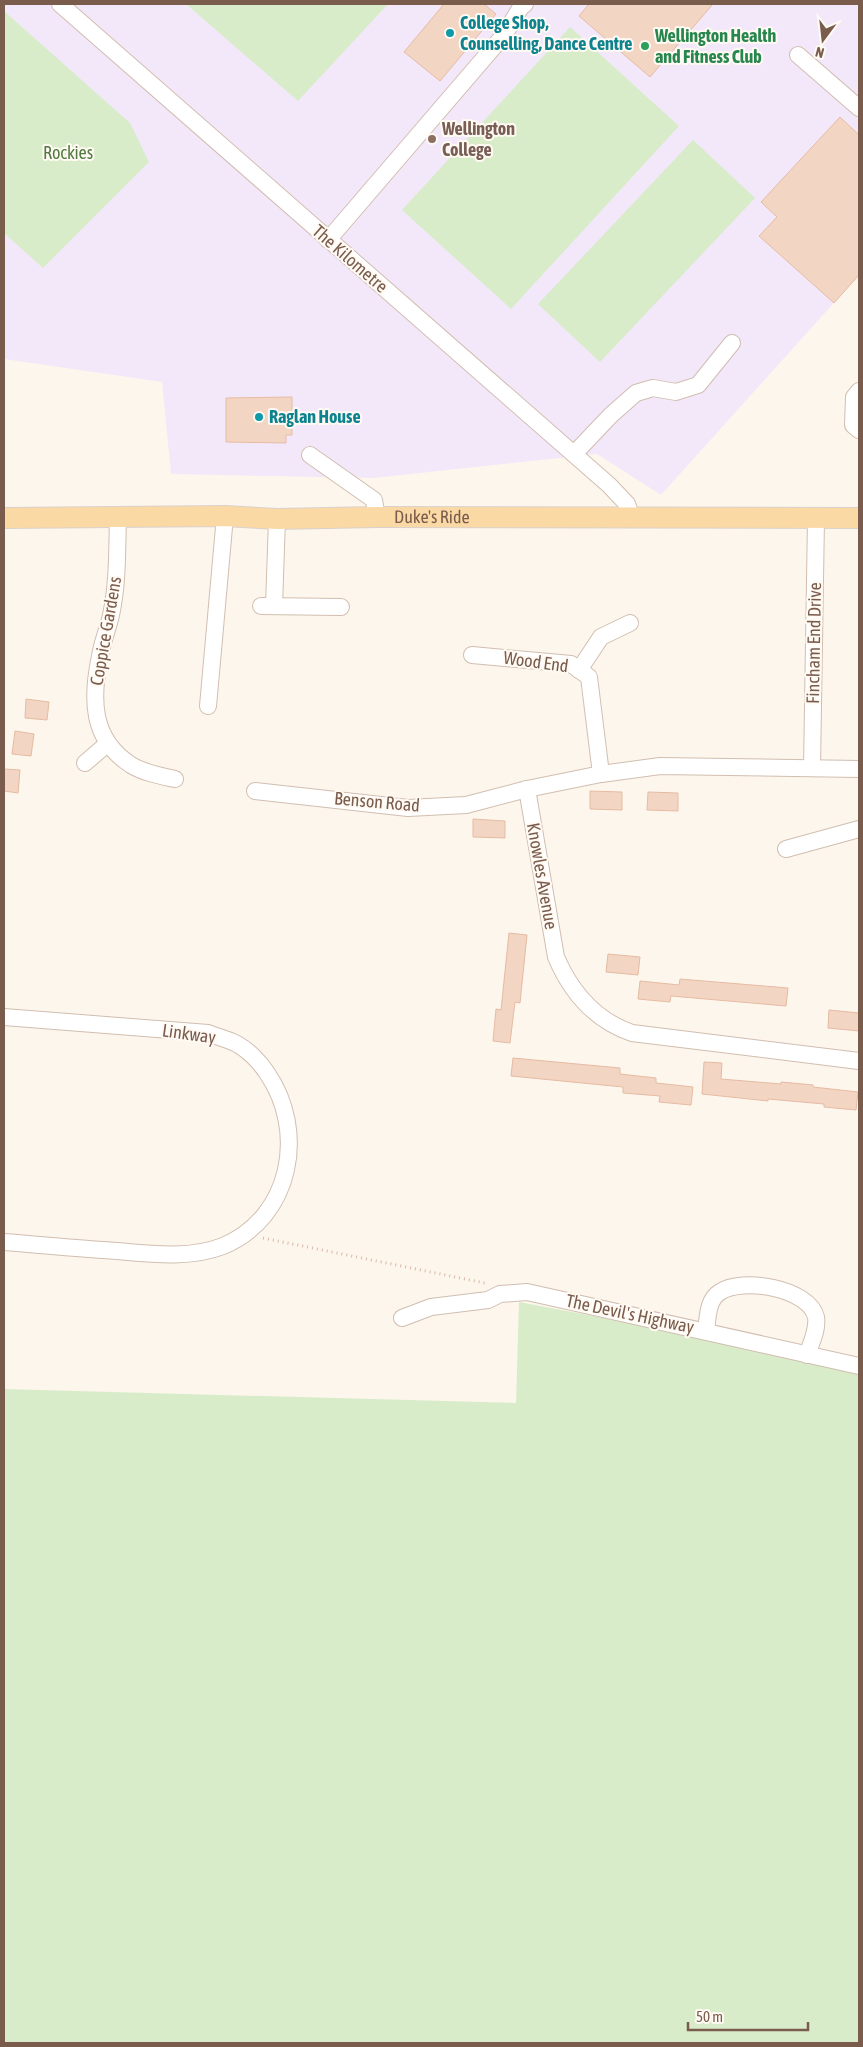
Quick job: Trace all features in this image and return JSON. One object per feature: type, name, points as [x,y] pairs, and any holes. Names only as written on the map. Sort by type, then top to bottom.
[{"type":"main road","name":"Duke's Ride","points":[[4,518],[118,516],[225,516],[277,520],[376,518],[859,518]]},
{"type":"street","name":"The Kilometre","points":[[60,4],[609,485],[627,504],[632,518]]},
{"type":"street","points":[[328,240],[504,35],[522,5]]},
{"type":"street","points":[[798,55],[859,108]]},
{"type":"street","points":[[574,454],[611,415],[636,393],[653,388],[676,392],[698,385],[732,343]]},
{"type":"street","points":[[859,391],[854,397],[853,424],[859,430]]},
{"type":"street","points":[[310,455],[374,500],[376,518]]},
{"type":"street","name":"Coppice Gardens","points":[[118,516],[117,570],[111,615],[100,654],[94,690],[98,725],[107,744],[132,765],[145,772],[175,779]]},
{"type":"street","points":[[208,706],[225,516]]},
{"type":"street","name":"Fincham End Drive","points":[[812,768],[816,518]]},
{"type":"street","points":[[277,520],[268,606],[341,607]]},
{"type":"street","points":[[579,670],[601,637],[630,624]]},
{"type":"street","name":"Wood End","points":[[472,655],[571,664],[589,677],[601,774]]},
{"type":"street","points":[[85,762],[107,744]]},
{"type":"street","points":[[526,789],[601,774],[660,766],[859,769]]},
{"type":"street","name":"Benson Road","points":[[255,791],[408,808],[466,805],[526,789]]},
{"type":"street","name":"Knowles Avenue","points":[[526,789],[556,957],[564,976],[576,994],[589,1008],[605,1020],[632,1032],[859,1061]]},
{"type":"street","points":[[786,849],[859,829]]},
{"type":"street","name":"Linkway","points":[[4,1017],[208,1034],[237,1044],[263,1067],[276,1086],[284,1104],[290,1152],[286,1176],[278,1195],[261,1218],[245,1234],[222,1246],[193,1252],[163,1254],[4,1242]]},
{"type":"street","points":[[706,1331],[710,1303],[718,1292],[731,1287],[760,1286],[786,1292],[800,1297],[810,1306],[816,1316],[814,1335],[807,1355]]},
{"type":"street","name":"The Devil's Highway","points":[[402,1318],[431,1307],[488,1300],[500,1294],[527,1292],[859,1366]]},
{"type":"path","points":[[245,1234],[486,1284],[500,1294]]},
{"type":"shaded area","name":"Wellington College","points":[[4,4],[859,4],[859,275],[661,495],[597,454],[374,478],[171,474],[162,382],[4,359]]},
{"type":"green space","points":[[186,4],[388,4],[298,101]]},
{"type":"green space","name":"Rockies","points":[[4,11],[130,123],[149,162],[43,268],[4,233]]},
{"type":"green space","points":[[570,27],[679,126],[511,309],[402,210]]},
{"type":"green space","points":[[693,140],[755,198],[600,362],[538,304]]},
{"type":"green space","points":[[519,1302],[673,1331],[859,1372],[859,2043],[4,2043],[4,1389],[516,1403]]},
{"type":"building","name":"College Shop, Counselling, Dance Centre","points":[[444,4],[484,4],[496,14],[440,81],[404,52]]},
{"type":"building","name":"Wellington Health and Fitness Club","points":[[589,4],[713,4],[650,77],[579,16]]},
{"type":"building","points":[[840,117],[859,135],[859,275],[834,303],[759,236],[777,217],[761,202]]},
{"type":"building","name":"Raglan House","points":[[292,397],[292,435],[286,435],[286,443],[226,442],[226,398]]},
{"type":"building","points":[[26,699],[49,702],[47,720],[25,718]]},
{"type":"building","points":[[15,731],[34,734],[31,756],[12,754]]},
{"type":"building","points":[[4,769],[20,770],[18,793],[4,791]]},
{"type":"building","points":[[590,791],[622,792],[622,810],[590,809]]},
{"type":"building","points":[[648,792],[678,793],[678,811],[647,810]]},
{"type":"building","points":[[473,819],[505,821],[505,838],[473,837]]},
{"type":"building","points":[[509,933],[527,935],[520,1003],[515,1002],[510,1043],[493,1041],[496,1009],[501,1010]]},
{"type":"building","points":[[608,954],[640,957],[638,975],[606,972]]},
{"type":"building","points":[[680,979],[788,988],[786,1006],[671,996],[670,1002],[638,999],[640,981],[679,985]]},
{"type":"building","points":[[829,1010],[859,1013],[859,1031],[828,1028]]},
{"type":"building","points":[[513,1058],[620,1068],[620,1074],[656,1078],[656,1083],[693,1087],[691,1105],[659,1102],[660,1096],[623,1093],[623,1087],[511,1076]]},
{"type":"building","points":[[704,1062],[722,1063],[721,1079],[813,1085],[813,1087],[858,1092],[856,1110],[824,1107],[824,1104],[768,1099],[768,1101],[702,1094]]},
{"type":"place","name":"College Shop, Counselling, Dance Centre","points":[[450,33]]},
{"type":"place","name":"Wellington Health and Fitness Club","points":[[645,46]]},
{"type":"place","name":"Wellington College","points":[[432,139]]},
{"type":"place","name":"Raglan House","points":[[259,417]]}]
